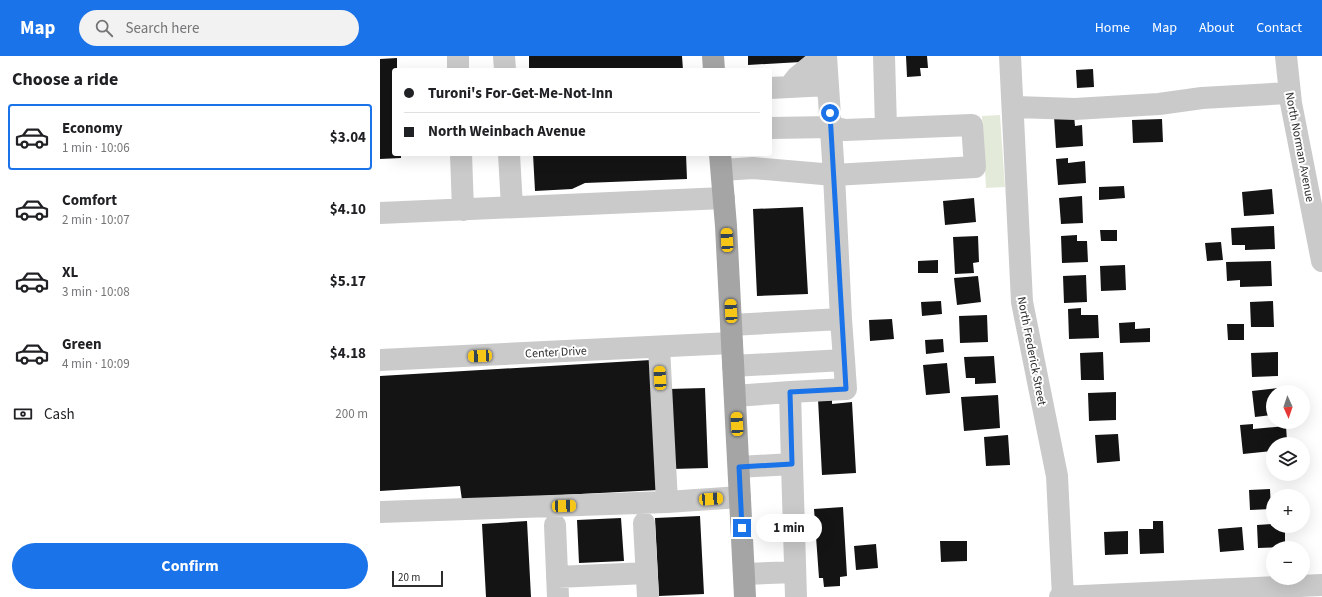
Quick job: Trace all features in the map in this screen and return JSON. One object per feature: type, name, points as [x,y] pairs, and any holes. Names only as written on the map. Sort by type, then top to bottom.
[{"type":"main road","points":[[713,56],[714,68]]},
{"type":"main road","points":[[721,162],[734,366],[745,597]]},
{"type":"street","points":[[458,56],[458,68]]},
{"type":"street","points":[[504,56],[505,68]]},
{"type":"street","points":[[779,88],[797,77],[823,56]]},
{"type":"street","points":[[735,396],[846,389],[841,319],[832,127],[826,56]]},
{"type":"street","points":[[884,56],[886,128]]},
{"type":"street","name":"North Frederick Street","points":[[1010,56],[1022,302],[1057,476],[1064,597]]},
{"type":"street","name":"North Norman Avenue","points":[[1286,56],[1290,93],[1322,261]]},
{"type":"street","points":[[779,88],[828,85]]},
{"type":"street","points":[[1013,107],[1075,109],[1158,104],[1202,98],[1290,93]]},
{"type":"street","points":[[721,162],[754,168],[834,175],[975,167],[972,125],[845,130],[832,127],[772,128]]},
{"type":"street","points":[[461,156],[463,210]]},
{"type":"street","points":[[509,156],[512,208]]},
{"type":"street","points":[[380,213],[724,198]]},
{"type":"street","name":"Center Drive","points":[[380,360],[659,347],[732,334],[841,319]]},
{"type":"street","points":[[659,347],[667,502]]},
{"type":"street","points":[[734,366],[844,360]]},
{"type":"street","points":[[790,392],[796,597]]},
{"type":"street","points":[[739,467],[792,464]]},
{"type":"street","points":[[380,512],[667,502],[740,497]]},
{"type":"street","points":[[644,523],[648,597]]},
{"type":"street","points":[[555,525],[558,587],[647,572]]},
{"type":"street","points":[[744,574],[796,572]]},
{"type":"street","points":[[1060,597],[1322,585]]},
{"type":"green space","points":[[1000,115],[1005,187],[986,188],[982,116]]},
{"type":"building","points":[[529,56],[682,56],[683,68],[529,68]]},
{"type":"building","points":[[748,56],[814,56],[801,62],[748,65]]},
{"type":"building","points":[[906,56],[927,56],[928,68],[920,68],[921,76],[907,77]]},
{"type":"building","points":[[397,58],[397,68],[392,68],[392,156],[401,156],[401,158],[380,159],[380,59]]},
{"type":"building","points":[[1093,69],[1094,87],[1077,88],[1076,70]]},
{"type":"building","points":[[1074,115],[1075,126],[1082,125],[1083,146],[1056,148],[1054,116]]},
{"type":"building","points":[[1162,119],[1163,142],[1133,143],[1132,120]]},
{"type":"building","points":[[533,156],[686,156],[687,179],[585,183],[572,189],[535,191]]},
{"type":"building","points":[[1068,158],[1068,163],[1085,161],[1086,183],[1058,185],[1056,159]]},
{"type":"building","points":[[1124,186],[1125,198],[1099,200],[1099,187]]},
{"type":"building","points":[[1272,189],[1274,214],[1244,216],[1242,192]]},
{"type":"building","points":[[1082,196],[1083,223],[1061,224],[1059,198]]},
{"type":"building","points":[[974,198],[976,222],[945,225],[943,201]]},
{"type":"building","points":[[803,207],[808,294],[757,296],[753,209]]},
{"type":"building","points":[[1274,226],[1275,249],[1245,250],[1245,245],[1232,245],[1231,228]]},
{"type":"building","points":[[1100,230],[1117,230],[1117,241],[1101,241]]},
{"type":"building","points":[[1077,235],[1077,241],[1087,241],[1088,262],[1062,263],[1061,236]]},
{"type":"building","points":[[978,236],[979,262],[973,263],[974,273],[955,274],[953,237]]},
{"type":"building","points":[[1221,242],[1223,260],[1207,261],[1205,243]]},
{"type":"building","points":[[938,260],[938,273],[918,273],[918,261]]},
{"type":"building","points":[[1271,261],[1272,286],[1240,287],[1240,280],[1227,281],[1226,262]]},
{"type":"building","points":[[1125,265],[1126,290],[1101,291],[1100,266]]},
{"type":"building","points":[[1086,275],[1087,302],[1064,303],[1063,276]]},
{"type":"building","points":[[978,276],[981,302],[957,305],[954,278]]},
{"type":"building","points":[[941,301],[942,314],[922,316],[921,302]]},
{"type":"building","points":[[1273,301],[1274,327],[1251,327],[1250,302]]},
{"type":"building","points":[[1081,308],[1081,315],[1098,315],[1099,338],[1069,339],[1068,309]]},
{"type":"building","points":[[987,315],[988,342],[960,343],[959,316]]},
{"type":"building","points":[[892,319],[894,339],[870,341],[869,320]]},
{"type":"building","points":[[1135,322],[1135,329],[1150,328],[1150,342],[1120,343],[1119,323]]},
{"type":"building","points":[[1227,324],[1244,324],[1244,340],[1228,340]]},
{"type":"building","points":[[943,339],[944,352],[926,354],[925,340]]},
{"type":"building","points":[[1103,352],[1104,380],[1081,380],[1080,353]]},
{"type":"building","points":[[1278,352],[1278,376],[1252,377],[1251,353]]},
{"type":"building","points":[[994,356],[996,383],[975,384],[975,378],[966,378],[964,357]]},
{"type":"building","points":[[651,360],[658,490],[462,500],[460,486],[380,491],[380,376]]},
{"type":"building","points":[[947,363],[950,393],[926,395],[923,365]]},
{"type":"building","points":[[705,388],[708,468],[672,469],[669,389]]},
{"type":"building","points":[[1266,389],[1266,416],[1255,417],[1252,391]]},
{"type":"building","points":[[1116,392],[1116,420],[1089,421],[1088,393]]},
{"type":"building","points":[[998,395],[1000,428],[964,431],[961,397]]},
{"type":"building","points":[[832,398],[832,404],[852,402],[856,473],[822,475],[818,399]]},
{"type":"building","points":[[1253,424],[1253,429],[1286,429],[1287,437],[1266,437],[1266,452],[1243,454],[1240,425]]},
{"type":"building","points":[[1118,434],[1120,461],[1097,463],[1095,435]]},
{"type":"building","points":[[1008,435],[1010,465],[986,466],[984,437]]},
{"type":"building","points":[[1266,489],[1266,509],[1250,510],[1249,490]]},
{"type":"building","points":[[843,507],[847,576],[840,577],[840,586],[824,587],[823,578],[819,578],[814,509]]},
{"type":"building","points":[[700,516],[704,594],[659,596],[655,518]]},
{"type":"building","points":[[621,518],[624,561],[579,563],[577,520]]},
{"type":"building","points":[[527,521],[531,597],[486,597],[482,524]]},
{"type":"building","points":[[1153,521],[1163,521],[1164,553],[1140,554],[1139,529],[1153,529]]},
{"type":"building","points":[[1266,524],[1266,533],[1285,533],[1285,541],[1266,541],[1266,548],[1258,548],[1257,525]]},
{"type":"building","points":[[1242,527],[1244,550],[1220,552],[1218,529]]},
{"type":"building","points":[[1128,531],[1128,554],[1105,555],[1104,532]]},
{"type":"building","points":[[940,541],[967,541],[967,561],[941,562]]},
{"type":"building","points":[[876,544],[878,568],[856,570],[854,546]]},
{"type":"route","points":[[742,528],[739,467],[792,464],[790,392],[846,389],[830,113]]}]
